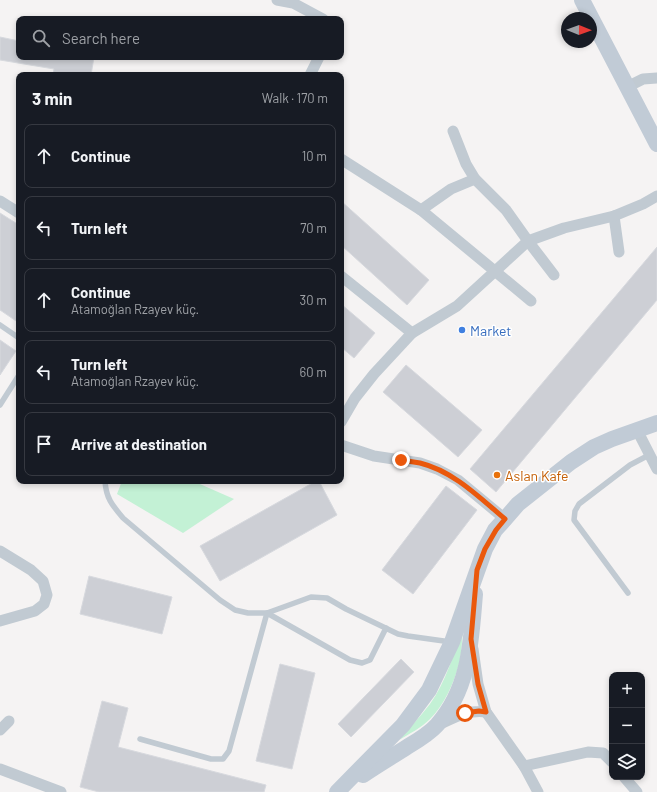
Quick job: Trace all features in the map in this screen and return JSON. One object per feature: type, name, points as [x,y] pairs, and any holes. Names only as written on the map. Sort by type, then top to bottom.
[{"type":"street","points":[[277,0],[293,3],[317,16]]},
{"type":"street","points":[[582,0],[657,144]]},
{"type":"street","points":[[312,72],[318,60]]},
{"type":"street","points":[[627,87],[643,79],[657,78]]},
{"type":"street","points":[[454,131],[466,164],[475,179],[506,210],[554,275]]},
{"type":"street","points":[[344,161],[421,210],[531,301]]},
{"type":"street","points":[[421,210],[451,189],[475,179]]},
{"type":"street","points":[[344,417],[355,398],[374,374],[412,333],[457,306],[528,241],[564,228],[614,216],[657,196]]},
{"type":"street","points":[[0,201],[16,211]]},
{"type":"street","points":[[614,216],[619,252]]},
{"type":"street","points":[[344,278],[412,333]]},
{"type":"street","points":[[339,790],[404,725],[429,690],[452,642],[485,549],[496,530],[505,519],[518,504],[571,462],[594,447],[657,423]]},
{"type":"street","points":[[637,430],[657,469]]},
{"type":"street","points":[[344,446],[374,456],[420,463],[437,469],[458,480],[505,519]]},
{"type":"street","points":[[0,551],[31,570],[43,581],[46,595],[44,604],[35,611],[0,622]]},
{"type":"street","points":[[436,726],[453,703],[461,686],[468,661],[477,570]]},
{"type":"street","points":[[471,639],[478,684],[486,712],[524,766],[538,792]]},
{"type":"street","points":[[339,790],[418,740],[436,726],[465,713],[479,711],[486,712]]},
{"type":"street","points":[[0,730],[9,721]]},
{"type":"street","points":[[524,766],[588,752],[603,753],[609,759]]},
{"type":"street","points":[[0,769],[61,792]]},
{"type":"street","points":[[627,780],[637,792]]},
{"type":"lane","points":[[0,325],[16,336]]},
{"type":"lane","points":[[0,405],[16,380]]},
{"type":"lane","points":[[628,593],[574,520],[575,511],[579,504],[630,465],[649,455]]},
{"type":"lane","points":[[105,484],[111,504],[123,518],[220,600],[235,610],[248,614],[267,613],[310,597],[327,598],[386,628],[408,636],[452,642]]},
{"type":"lane","points":[[267,613],[350,660],[362,663],[370,660],[386,628]]},
{"type":"lane","points":[[140,739],[211,759],[223,759],[229,751],[267,613]]},
{"type":"green space","points":[[121,484],[200,484],[234,499],[183,533],[117,494]]},
{"type":"green space","points":[[463,627],[459,664],[444,700],[440,707],[426,722],[415,731],[399,740],[436,695],[449,667]]},
{"type":"building","points":[[0,37],[16,40],[16,60],[94,60],[92,72],[54,72],[54,69],[0,60]]},
{"type":"building","points":[[344,204],[429,280],[407,305],[344,248]]},
{"type":"building","points":[[0,213],[16,223],[16,321],[0,310]]},
{"type":"building","points":[[657,247],[657,300],[496,492],[470,469]]},
{"type":"building","points":[[344,307],[375,333],[354,358],[344,350]]},
{"type":"building","points":[[0,340],[16,351],[0,375]]},
{"type":"building","points":[[406,365],[482,430],[458,457],[383,392]]},
{"type":"building","points":[[311,484],[321,484],[337,515],[220,581],[200,546]]},
{"type":"building","points":[[446,486],[477,510],[413,594],[382,570]]},
{"type":"building","points":[[89,576],[172,597],[162,634],[80,614]]},
{"type":"building","points":[[401,659],[414,672],[351,737],[338,724]]},
{"type":"building","points":[[280,664],[315,673],[292,769],[256,761]]},
{"type":"building","points":[[102,701],[128,708],[118,747],[266,785],[264,792],[99,792],[80,787]]},
{"type":"place","name":"Market","points":[[462,330]]},
{"type":"place","name":"Aslan Kafe","points":[[497,475]]},
{"type":"route","points":[[401,460],[420,463],[437,469],[458,480],[505,519],[496,530],[485,549],[477,570],[471,639],[478,684],[486,712],[479,711],[465,713]]}]
